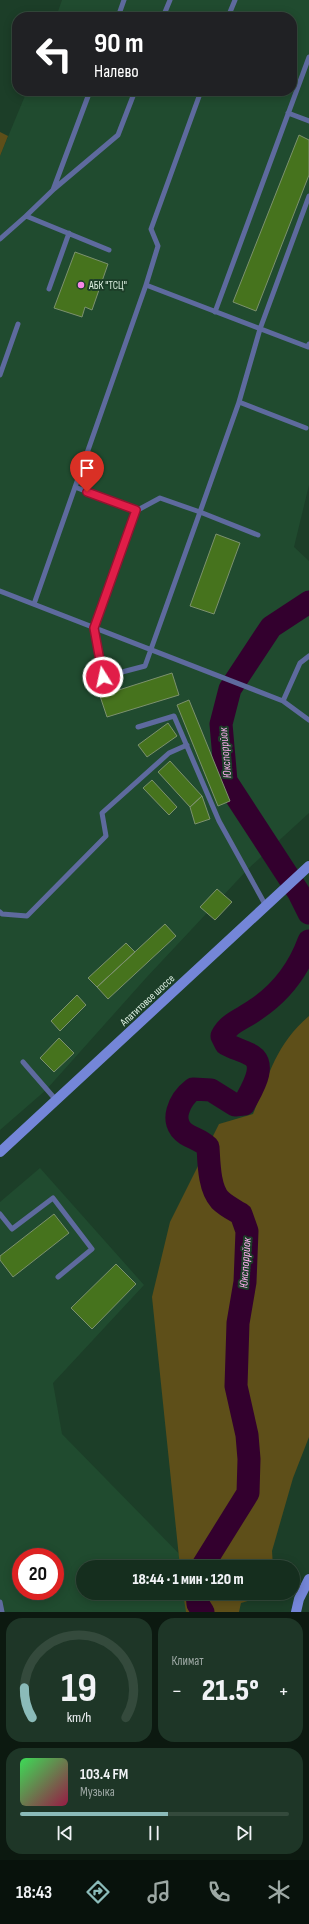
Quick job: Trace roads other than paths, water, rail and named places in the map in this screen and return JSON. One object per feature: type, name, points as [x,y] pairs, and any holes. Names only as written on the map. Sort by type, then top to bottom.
[{"type":"street","name":"Апатитовое шоссе","points":[[0,1152],[307,868]]},
{"type":"street","points":[[296,1612],[299,1599],[309,1579]]},
{"type":"lane","points":[[120,12],[124,0]]},
{"type":"lane","points":[[165,12],[170,0]]},
{"type":"lane","points":[[230,12],[235,0]]},
{"type":"lane","points":[[297,89],[309,57]]},
{"type":"lane","points":[[53,190],[88,96]]},
{"type":"lane","points":[[0,239],[53,190],[118,135],[133,96]]},
{"type":"lane","points":[[34,604],[146,285],[158,246],[151,228],[199,96]]},
{"type":"lane","points":[[215,312],[294,96]]},
{"type":"lane","points":[[288,113],[309,121]]},
{"type":"lane","points":[[258,535],[200,512],[160,498],[136,510],[94,628],[103,677],[145,666],[151,650],[200,512],[239,402],[260,329],[309,196]]},
{"type":"lane","points":[[26,216],[109,250]]},
{"type":"lane","points":[[49,289],[69,233]]},
{"type":"lane","points":[[146,285],[308,348],[309,344]]},
{"type":"lane","points":[[0,375],[18,324]]},
{"type":"lane","points":[[239,402],[306,428]]},
{"type":"lane","points":[[75,487],[136,510]]},
{"type":"lane","points":[[0,591],[281,700],[309,720]]},
{"type":"lane","points":[[281,700],[300,663],[309,656]]},
{"type":"lane","points":[[138,727],[174,716],[219,821],[266,906]]},
{"type":"lane","points":[[0,912],[2,914],[27,916],[106,836],[102,813],[169,753],[187,745]]},
{"type":"lane","points":[[22,1062],[56,1100]]},
{"type":"lane","points":[[0,1214],[12,1229],[53,1198],[92,1249],[58,1276]]},
{"type":"lane","points":[[0,1602],[2,1612]]},
{"type":"waterway","name":"Юкспоррйок","points":[[309,602],[271,627],[230,689],[221,724],[226,781],[299,893],[309,913]]},
{"type":"waterway","name":"Юкспоррйок","points":[[206,1560],[248,1493],[249,1459],[247,1435],[236,1386],[238,1323],[245,1282],[247,1231],[241,1214],[230,1208],[216,1195],[210,1175],[208,1147],[186,1134],[181,1129],[177,1117],[180,1104],[193,1089],[211,1090],[235,1105],[244,1104],[257,1078],[258,1064],[255,1058],[249,1054],[226,1044],[222,1036],[228,1027],[264,1003],[281,989],[300,962],[309,941]]},
{"type":"waterway","name":"Юкспоррйок","points":[[198,1600],[198,1604],[203,1612]]},
{"type":"place","name":"АБК \"ТСЦ\"","points":[[81,285]]}]
